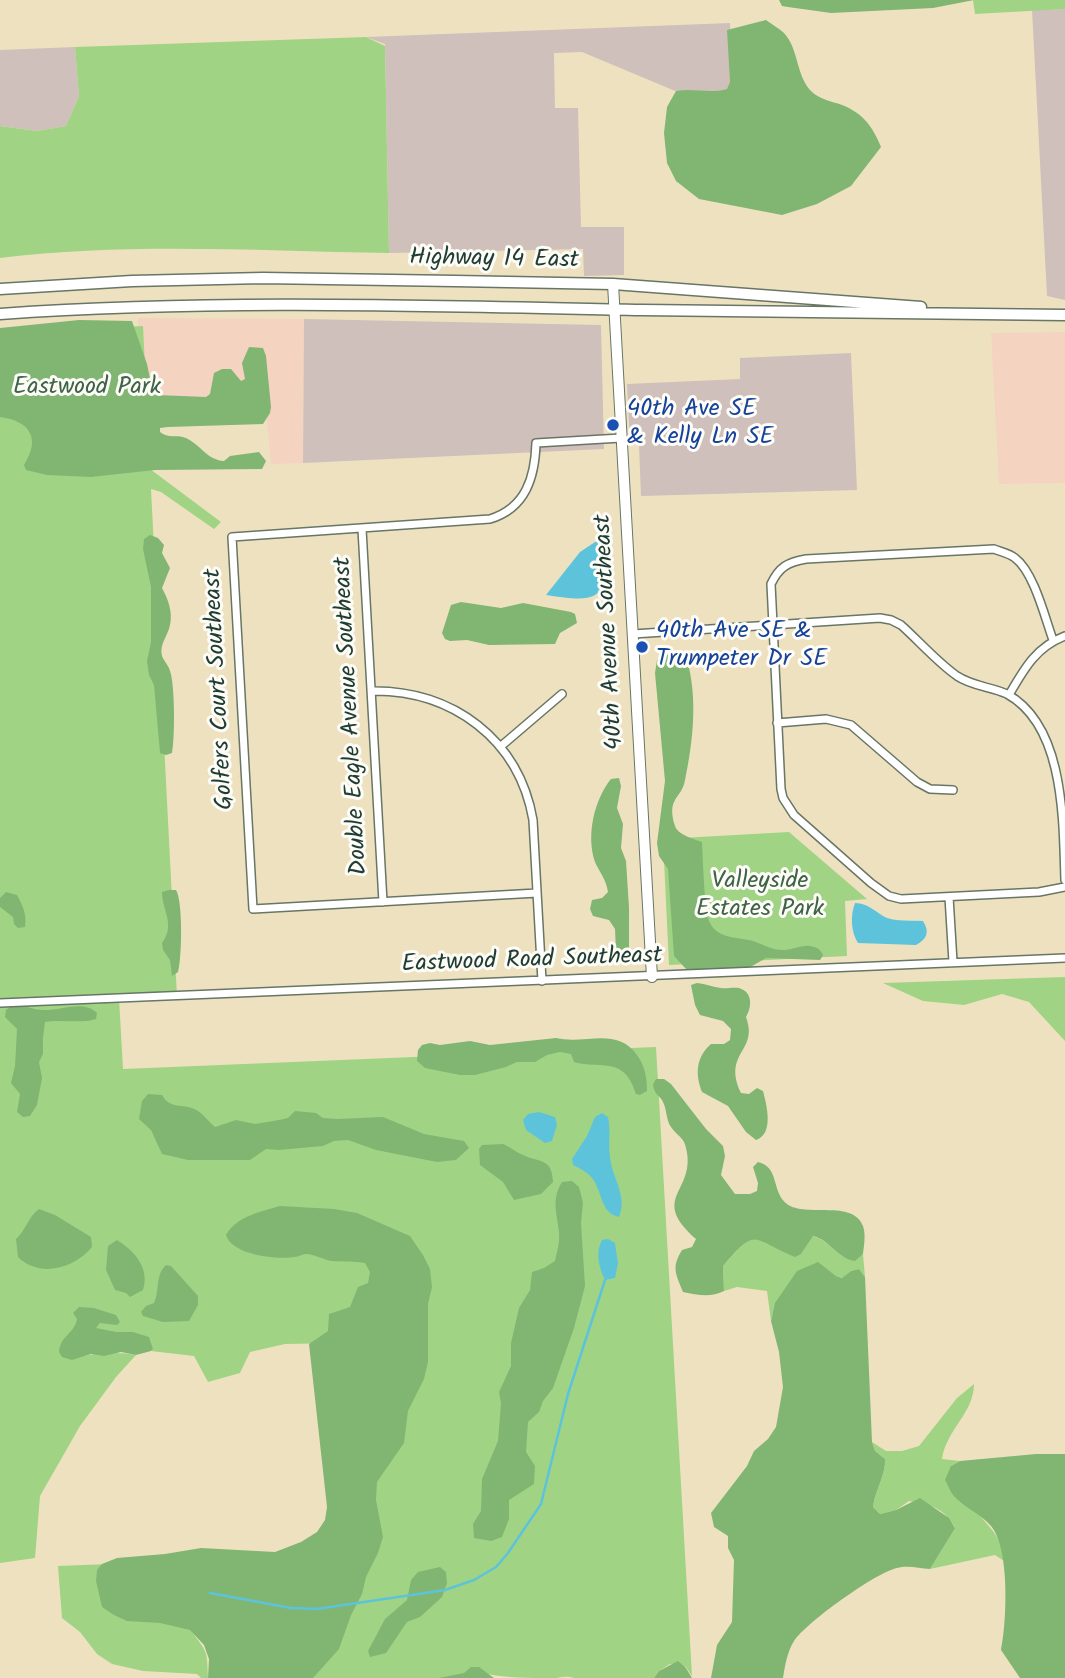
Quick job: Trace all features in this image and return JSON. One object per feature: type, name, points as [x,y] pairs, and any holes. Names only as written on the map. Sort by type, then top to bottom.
[{"type":"main road","name":"Highway 14 East","points":[[0,289],[132,281],[263,278],[613,284],[987,314]]},
{"type":"main road","name":"Highway 14 East","points":[[0,314],[164,305],[263,303],[1065,316]]},
{"type":"street","name":"40th Avenue Southeast","points":[[613,284],[652,977]]},
{"type":"street","name":"Golfers Court Southeast","points":[[537,893],[253,908],[232,537],[481,520],[498,516],[515,505],[529,488],[534,470],[536,443],[621,439]]},
{"type":"street","name":"Double Eagle Avenue Southeast","points":[[362,529],[383,902]]},
{"type":"street","points":[[1053,640],[1030,577],[1014,557],[994,550],[792,561],[781,567],[771,584],[781,789],[794,815],[889,896],[901,899],[949,897],[1039,892],[1065,887]]},
{"type":"street","points":[[633,634],[880,618],[901,625],[957,675],[1009,695],[1041,725],[1056,757],[1062,790],[1065,880]]},
{"type":"street","points":[[1009,695],[1038,650],[1065,636]]},
{"type":"street","points":[[372,691],[412,694],[442,703],[468,718],[500,747],[518,773],[533,820],[542,981]]},
{"type":"street","points":[[500,747],[562,694]]},
{"type":"street","points":[[777,723],[825,719],[851,725],[917,782],[930,789],[953,790]]},
{"type":"street","points":[[949,897],[953,962]]},
{"type":"street","name":"Eastwood Road Southeast","points":[[0,1003],[1065,958]]},
{"type":"shaded area","points":[[1065,9],[1065,300],[1047,296],[1032,10]]},
{"type":"shaded area","points":[[730,23],[735,116],[582,52],[554,53],[555,108],[578,108],[581,227],[624,227],[624,275],[584,276],[583,249],[389,253],[385,44],[366,37]]},
{"type":"shaded area","points":[[75,47],[79,96],[66,126],[37,131],[0,126],[0,50]]},
{"type":"shaded area","points":[[138,318],[304,319],[303,463],[271,464],[266,410],[140,412]]},
{"type":"shaded area","points":[[304,319],[601,325],[604,449],[303,463]]},
{"type":"shaded area","points":[[1065,332],[1065,483],[999,484],[991,333]]},
{"type":"shaded area","points":[[851,353],[857,490],[641,496],[639,445],[630,445],[627,384],[740,379],[740,358]]},
{"type":"green space","points":[[779,0],[974,0],[933,8],[831,13],[782,6]]},
{"type":"green space","points":[[973,0],[1065,0],[1065,9],[975,14]]},
{"type":"green space","points":[[766,20],[782,31],[789,40],[803,79],[812,92],[849,108],[861,117],[871,127],[881,147],[851,186],[817,204],[782,215],[699,199],[676,181],[667,163],[664,133],[667,107],[676,91],[727,89],[730,82],[727,30]]},
{"type":"green space","points":[[366,37],[385,46],[389,253],[146,249],[0,258],[0,126],[37,131],[66,126],[79,96],[75,47]]},
{"type":"green space","name":"Eastwood Park","points":[[79,320],[132,321],[152,388],[157,395],[206,397],[210,394],[214,373],[231,369],[241,381],[245,379],[242,363],[249,347],[263,348],[271,407],[263,424],[160,428],[163,434],[186,438],[218,460],[224,461],[230,456],[259,452],[266,461],[262,469],[155,470],[91,477],[47,475],[26,470],[24,465],[32,447],[30,432],[19,422],[0,417],[0,328]]},
{"type":"green space","points":[[143,326],[150,469],[221,522],[214,529],[161,492],[151,489],[177,996],[119,998],[123,1069],[656,1047],[692,1676],[686,1667],[670,1664],[654,1678],[526,1678],[484,1673],[480,1678],[249,1678],[191,1630],[205,1651],[208,1678],[201,1678],[197,1674],[143,1671],[112,1664],[97,1654],[80,1632],[62,1618],[58,1566],[187,1561],[329,1596],[339,1343],[285,1344],[250,1352],[240,1373],[208,1382],[194,1356],[151,1351],[153,1349],[60,1352],[72,1359],[104,1353],[136,1355],[80,1426],[40,1496],[35,1558],[0,1563],[0,333]]},
{"type":"green space","points":[[150,535],[158,538],[164,545],[162,553],[170,568],[162,588],[168,601],[170,625],[161,652],[172,678],[174,736],[172,753],[166,755],[160,753],[154,685],[147,661],[151,642],[151,587],[143,549],[144,539]]},
{"type":"green space","points":[[461,602],[501,608],[523,603],[571,612],[575,614],[577,623],[560,633],[555,644],[489,645],[467,640],[450,641],[445,639],[442,633],[451,605]]},
{"type":"green space","points":[[677,654],[687,660],[693,720],[685,780],[672,809],[679,832],[702,842],[705,897],[710,923],[723,935],[776,949],[815,947],[823,955],[820,960],[766,958],[747,969],[701,972],[687,970],[674,956],[668,869],[659,856],[657,843],[665,781],[655,673],[657,660],[665,655]]},
{"type":"green space","points":[[619,778],[621,786],[617,808],[623,824],[621,848],[626,861],[629,908],[629,947],[622,956],[616,952],[615,929],[609,920],[593,916],[590,909],[592,900],[602,898],[608,892],[592,852],[593,819],[605,788],[611,779]]},
{"type":"green space","name":"Valleyside Estates Park","points":[[789,832],[867,899],[845,901],[847,956],[669,965],[663,839]]},
{"type":"green space","points":[[176,890],[181,917],[178,972],[172,976],[170,960],[162,943],[168,924],[162,892]]},
{"type":"green space","points":[[6,892],[17,895],[24,911],[25,927],[18,928],[13,917],[0,907],[0,898]]},
{"type":"green space","points":[[1065,977],[1065,1041],[1029,1002],[1002,994],[964,1005],[923,1001],[883,983]]},
{"type":"green space","points":[[697,983],[739,988],[749,996],[750,1004],[746,1017],[748,1038],[738,1060],[736,1079],[741,1093],[749,1094],[757,1088],[763,1091],[767,1126],[762,1137],[756,1140],[746,1132],[728,1106],[702,1092],[698,1066],[702,1054],[711,1044],[724,1044],[730,1040],[731,1029],[723,1021],[700,1015],[691,985]]},
{"type":"green space","points":[[21,1005],[43,1010],[78,1006],[97,1013],[96,1019],[45,1022],[43,1054],[39,1062],[42,1078],[37,1105],[30,1116],[23,1117],[17,1112],[20,1094],[11,1083],[17,1029],[5,1017],[6,1010],[11,1006]]},
{"type":"green space","points":[[556,1038],[610,1039],[629,1046],[642,1063],[647,1091],[636,1094],[631,1082],[618,1069],[574,1062],[571,1054],[560,1052],[535,1062],[517,1062],[475,1075],[425,1068],[417,1061],[418,1050],[422,1045],[430,1043],[440,1045],[470,1041],[490,1045]]},
{"type":"green space","points":[[656,1079],[664,1079],[671,1084],[706,1129],[723,1146],[725,1156],[721,1175],[735,1194],[757,1191],[758,1183],[753,1167],[758,1162],[765,1165],[773,1174],[779,1193],[787,1204],[805,1210],[840,1211],[858,1218],[864,1229],[863,1254],[855,1261],[849,1260],[813,1236],[801,1254],[795,1257],[762,1241],[749,1241],[723,1266],[724,1291],[709,1295],[683,1292],[676,1266],[682,1250],[692,1247],[696,1239],[682,1225],[675,1203],[688,1163],[685,1144],[669,1124],[663,1102],[655,1091],[653,1085]]},
{"type":"green space","points":[[148,1094],[162,1095],[174,1105],[193,1108],[215,1127],[236,1120],[255,1124],[279,1120],[288,1118],[295,1111],[337,1119],[383,1117],[424,1134],[464,1141],[469,1148],[456,1160],[437,1162],[376,1150],[348,1140],[334,1141],[323,1146],[266,1149],[250,1160],[188,1160],[162,1154],[151,1130],[139,1119],[142,1101]]},
{"type":"green space","points":[[503,1144],[544,1162],[550,1168],[553,1182],[541,1194],[514,1200],[503,1182],[480,1165],[479,1149],[482,1145]]},
{"type":"green space","points":[[572,1181],[579,1187],[583,1203],[581,1223],[585,1286],[553,1388],[539,1412],[528,1422],[526,1452],[535,1466],[534,1484],[509,1500],[509,1519],[502,1537],[491,1541],[474,1538],[473,1524],[481,1511],[482,1479],[498,1441],[501,1403],[499,1392],[511,1366],[511,1343],[519,1308],[530,1290],[532,1272],[555,1261],[559,1236],[557,1195],[562,1182]]},
{"type":"green space","points":[[280,1206],[357,1213],[410,1236],[430,1269],[432,1287],[428,1304],[428,1362],[424,1379],[408,1411],[404,1443],[377,1482],[376,1500],[383,1537],[339,1649],[313,1678],[208,1678],[209,1659],[204,1645],[190,1630],[160,1623],[127,1621],[102,1607],[96,1581],[97,1570],[102,1564],[117,1558],[201,1548],[275,1552],[301,1542],[317,1532],[325,1520],[327,1507],[309,1344],[328,1331],[329,1314],[350,1307],[358,1287],[368,1283],[370,1272],[365,1263],[332,1261],[306,1254],[287,1258],[266,1257],[245,1252],[230,1242],[226,1235],[236,1223]]},
{"type":"green space","points":[[39,1209],[55,1215],[91,1237],[92,1247],[76,1261],[56,1268],[46,1269],[26,1264],[18,1257],[16,1239]]},
{"type":"green space","points":[[812,1236],[849,1259],[855,1260],[863,1254],[865,1277],[859,1269],[851,1271],[843,1278],[836,1276],[818,1263],[782,1293],[771,1321],[767,1291],[737,1287],[724,1291],[723,1266],[746,1243],[759,1240],[801,1254]]},
{"type":"green space","points":[[117,1240],[135,1255],[143,1268],[143,1290],[130,1297],[115,1290],[106,1270],[108,1246]]},
{"type":"green space","points":[[818,1262],[842,1278],[859,1269],[865,1277],[872,1442],[875,1451],[885,1459],[873,1507],[880,1514],[896,1510],[920,1498],[949,1518],[955,1528],[930,1569],[905,1567],[887,1572],[858,1588],[812,1622],[794,1641],[783,1678],[711,1678],[717,1645],[732,1622],[734,1560],[728,1548],[728,1536],[714,1527],[711,1513],[747,1466],[754,1451],[768,1439],[776,1427],[783,1387],[779,1352],[771,1321],[775,1303],[797,1271]]},
{"type":"green space","points":[[166,1265],[171,1266],[198,1296],[198,1305],[189,1321],[163,1322],[143,1316],[141,1312],[154,1303],[160,1273]]},
{"type":"green space","points":[[79,1307],[94,1308],[116,1315],[120,1322],[117,1325],[100,1323],[96,1328],[133,1332],[149,1337],[153,1349],[136,1355],[121,1352],[104,1356],[91,1354],[72,1360],[62,1357],[60,1347],[76,1324],[77,1319],[73,1313]]},
{"type":"green space","points":[[974,1384],[970,1404],[949,1439],[942,1459],[960,1461],[951,1466],[973,1506],[997,1537],[1004,1561],[995,1555],[930,1569],[955,1527],[941,1511],[924,1504],[909,1501],[896,1510],[880,1514],[873,1507],[885,1459],[875,1451],[872,1442],[886,1451],[902,1451],[919,1446],[957,1398]]},
{"type":"green space","points":[[1065,1454],[1065,1678],[1020,1678],[1001,1650],[1005,1622],[1005,1586],[997,1536],[987,1522],[953,1495],[945,1480],[951,1466],[960,1461]]},
{"type":"green space","points":[[440,1567],[446,1572],[447,1583],[442,1597],[420,1617],[407,1622],[386,1653],[370,1657],[368,1651],[385,1619],[407,1600],[411,1580],[418,1572]]},
{"type":"green space","points":[[678,1661],[692,1678],[654,1678],[659,1671]]},
{"type":"green space","points":[[471,1667],[479,1667],[494,1678],[439,1678],[464,1673]]},
{"type":"water","points":[[598,540],[603,574],[598,592],[591,597],[581,598],[546,595],[580,552]]},
{"type":"water","points":[[855,903],[868,906],[891,919],[923,921],[926,935],[916,945],[858,943],[852,924]]},
{"type":"water","points":[[539,1112],[555,1117],[557,1125],[552,1141],[545,1143],[526,1130],[523,1120],[528,1114]]},
{"type":"water","points":[[602,1113],[608,1117],[611,1165],[621,1194],[619,1217],[608,1211],[592,1178],[573,1165],[572,1159],[587,1136],[595,1117]]},
{"type":"water","points":[[608,1239],[615,1243],[618,1263],[615,1278],[605,1280],[598,1255],[602,1240]]},
{"type":"waterway","points":[[210,1593],[291,1608],[317,1609],[445,1590],[474,1580],[496,1567],[541,1504],[568,1394],[605,1280]]},
{"type":"place","name":"40th Ave SE & Kelly Ln SE","points":[[613,425]]},
{"type":"place","name":"40th Ave SE & Trumpeter Dr SE","points":[[642,647]]}]
